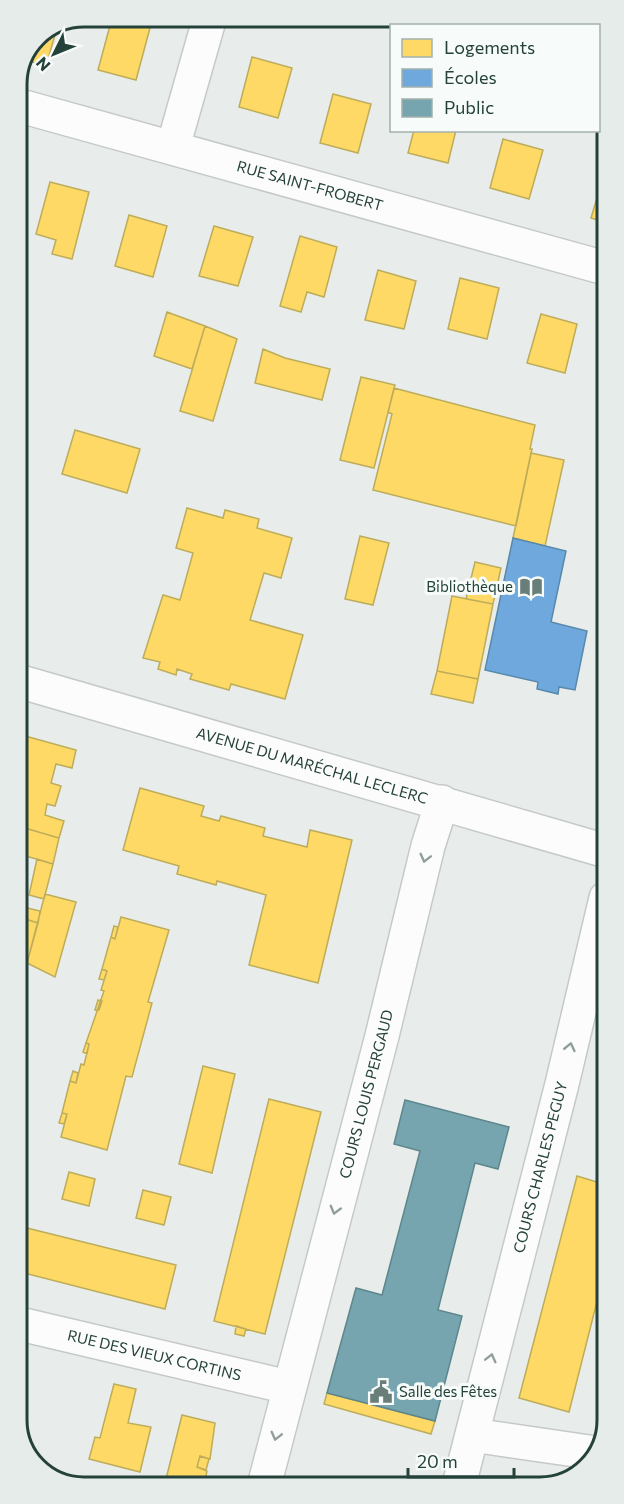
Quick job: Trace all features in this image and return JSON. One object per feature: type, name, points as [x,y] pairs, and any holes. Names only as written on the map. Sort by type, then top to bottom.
[{"type":"street","points":[[173,147],[207,27]]},
{"type":"street","name":"RUE SAINT-FROBERT","points":[[27,108],[597,266]]},
{"type":"street","name":"AVENUE DU MARÉCHAL LECLERC","points":[[27,684],[597,848]]},
{"type":"street","name":"COURS LOUIS PERGAUD","points":[[266,1477],[382,1036],[428,846],[442,802]]},
{"type":"street","name":"COURS CHARLES PEGUY","points":[[461,1477],[597,934]]},
{"type":"street","name":"RUE DES VIEUX CORTINS","points":[[27,1326],[288,1387]]},
{"type":"street","points":[[472,1435],[587,1452]]},
{"type":"building: Logements","points":[[110,27],[150,28],[136,80],[98,70]]},
{"type":"building: Logements","points":[[55,35],[46,66],[31,62],[44,44]]},
{"type":"building: Logements","points":[[252,57],[292,68],[278,118],[239,107]]},
{"type":"building: Logements","points":[[333,94],[371,104],[358,153],[320,143]]},
{"type":"building: Logements","points":[[413,132],[456,132],[448,163],[408,153]]},
{"type":"building: Logements","points":[[503,139],[543,150],[529,199],[490,188]]},
{"type":"building: Logements","points":[[50,182],[89,192],[72,259],[52,254],[56,240],[36,234]]},
{"type":"building: Logements","points":[[597,198],[597,220],[591,218]]},
{"type":"building: Logements","points":[[129,215],[167,226],[153,277],[115,266]]},
{"type":"building: Logements","points":[[214,226],[253,237],[238,286],[199,276]]},
{"type":"building: Logements","points":[[300,236],[337,247],[324,297],[307,292],[301,312],[280,306]]},
{"type":"building: Logements","points":[[378,270],[416,281],[404,329],[365,320]]},
{"type":"building: Logements","points":[[460,278],[499,288],[487,339],[448,329]]},
{"type":"building: Logements","points":[[167,312],[205,326],[192,369],[154,356]]},
{"type":"building: Logements","points":[[541,314],[577,324],[565,373],[527,363]]},
{"type":"building: Logements","points":[[205,326],[237,339],[213,421],[180,411]]},
{"type":"building: Logements","points":[[263,349],[285,358],[330,369],[322,400],[255,383]]},
{"type":"building: Logements","points":[[361,377],[395,385],[374,468],[340,460]]},
{"type":"building: Logements","points":[[394,388],[535,425],[516,526],[373,490],[392,414],[388,412]]},
{"type":"building: Logements","points":[[75,430],[140,449],[127,493],[62,474]]},
{"type":"building: Logements","points":[[531,453],[564,460],[545,546],[513,538]]},
{"type":"building: Logements","points":[[187,508],[223,518],[225,510],[259,519],[257,528],[292,538],[281,578],[264,573],[250,620],[303,635],[285,699],[231,684],[229,690],[190,679],[192,674],[177,669],[176,675],[158,669],[160,662],[143,658],[163,595],[180,600],[193,553],[176,548]]},
{"type":"building: Logements","points":[[360,536],[389,543],[373,605],[345,599]]},
{"type":"building: Logements","points":[[475,562],[501,568],[493,604],[466,599]]},
{"type":"building: Logements","points":[[452,596],[493,604],[478,679],[437,671]]},
{"type":"building: Logements","points":[[437,671],[478,679],[473,703],[431,694]]},
{"type":"building: Logements","points":[[27,736],[76,750],[72,768],[56,764],[51,783],[61,786],[55,806],[47,804],[45,815],[64,821],[59,838],[27,829]]},
{"type":"building: Logements","points":[[140,788],[204,806],[201,816],[219,821],[221,816],[265,828],[263,836],[307,847],[310,830],[352,840],[318,983],[249,965],[266,895],[217,881],[216,885],[177,874],[179,866],[123,850]]},
{"type":"building: Logements","points":[[27,829],[59,838],[53,864],[27,856]]},
{"type":"building: Logements","points":[[37,859],[53,864],[44,899],[29,895]]},
{"type":"building: Logements","points":[[45,894],[76,902],[55,977],[27,963]]},
{"type":"building: Logements","points":[[27,908],[40,911],[38,923],[27,920]]},
{"type":"building: Logements","points":[[121,917],[169,930],[148,1002],[152,1003],[132,1077],[126,1076],[107,1150],[61,1137],[67,1114],[62,1113],[70,1081],[76,1083],[81,1064],[84,1065],[89,1044],[86,1043],[104,991],[101,990],[107,971],[102,969],[111,937],[115,939]]},
{"type":"building: Logements","points":[[27,920],[38,923],[27,963]]},
{"type":"building: Logements","points":[[114,926],[118,927],[115,939],[111,937]]},
{"type":"building: Logements","points":[[102,969],[107,971],[104,980],[99,979]]},
{"type":"building: Logements","points":[[98,1000],[102,1001],[99,1010],[95,1010]]},
{"type":"building: Logements","points":[[86,1043],[89,1044],[87,1054],[83,1052]]},
{"type":"building: Logements","points":[[203,1066],[235,1074],[212,1173],[179,1164]]},
{"type":"building: Logements","points":[[73,1071],[78,1073],[76,1083],[70,1081]]},
{"type":"building: Logements","points":[[269,1099],[321,1112],[265,1334],[214,1321]]},
{"type":"building: Logements","points":[[62,1113],[67,1114],[64,1124],[59,1123]]},
{"type":"building: Logements","points":[[69,1172],[95,1179],[89,1206],[62,1199]]},
{"type":"building: Logements","points":[[577,1176],[597,1182],[597,1301],[569,1412],[519,1398]]},
{"type":"building: Logements","points":[[143,1190],[171,1197],[164,1225],[136,1218]]},
{"type":"building: Logements","points":[[27,1228],[176,1265],[165,1309],[27,1274]]},
{"type":"building: Logements","points":[[236,1326],[246,1329],[244,1336],[235,1334]]},
{"type":"building: Logements","points":[[114,1384],[136,1389],[128,1423],[151,1427],[140,1472],[89,1459],[95,1437],[100,1438]]},
{"type":"building: Logements","points":[[327,1393],[435,1421],[431,1434],[324,1404]]},
{"type":"building: Logements","points":[[182,1415],[215,1423],[210,1459],[200,1456],[197,1467],[207,1471],[206,1477],[166,1477]]},
{"type":"building: Logements","points":[[200,1456],[209,1459],[206,1470],[197,1467]]},
{"type":"building: Écoles","name":"Bibliothèque","points":[[513,538],[566,551],[551,622],[587,631],[575,690],[559,687],[558,694],[537,689],[538,682],[485,670]]},
{"type":"building: Public","points":[[405,1100],[509,1127],[498,1169],[475,1163],[438,1310],[462,1316],[435,1421],[327,1393],[356,1288],[382,1295],[420,1151],[394,1144]]},
{"type":"place","name":"Bibliothèque","points":[[531,587]]},
{"type":"place","name":"Salle des Fêtes","points":[[381,1392]]}]
